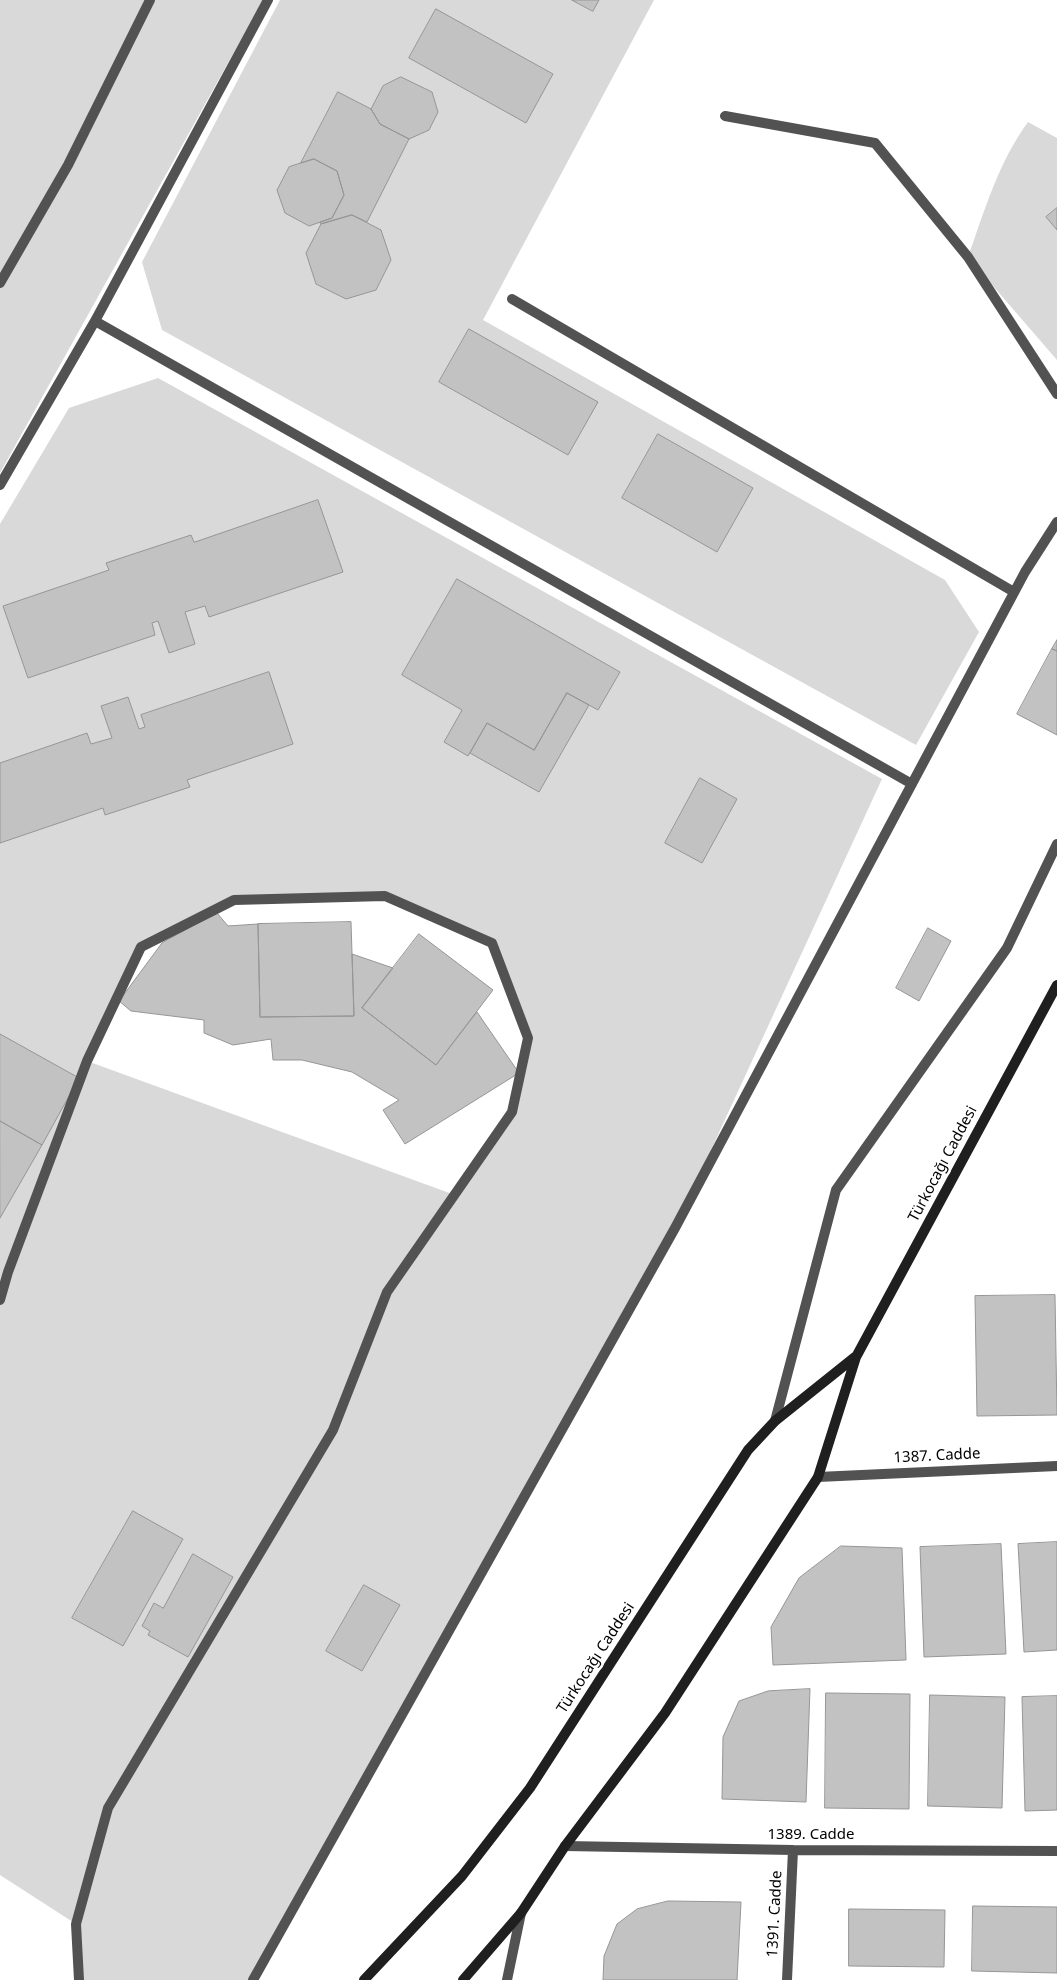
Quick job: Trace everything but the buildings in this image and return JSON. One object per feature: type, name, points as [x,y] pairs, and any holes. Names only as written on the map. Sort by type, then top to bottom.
[{"type":"main road","name":"Türkocağı Caddesi","points":[[463,1980],[521,1913],[565,1846],[665,1713],[818,1477],[856,1357],[1057,985]]},
{"type":"main road","name":"Türkocağı Caddesi","points":[[364,1980],[462,1876],[530,1788],[748,1450],[775,1421],[856,1357]]},
{"type":"street","points":[[0,283],[68,165],[150,0]]},
{"type":"street","points":[[0,485],[95,321],[268,0]]},
{"type":"street","points":[[725,116],[875,143],[968,257],[1057,394]]},
{"type":"street","points":[[512,299],[1014,592]]},
{"type":"street","points":[[95,321],[912,784]]},
{"type":"street","points":[[252,1980],[675,1228],[1014,592],[1057,522]]},
{"type":"street","points":[[775,1421],[836,1190],[1007,948],[1057,844]]},
{"type":"street","points":[[0,1300],[8,1272],[87,1061],[141,947],[234,900],[385,896],[492,943],[528,1038],[512,1112],[386,1292],[332,1430],[108,1808],[76,1924],[79,1980]]},
{"type":"street","name":"1387. Cadde","points":[[818,1477],[1057,1466]]},
{"type":"street","name":"1389. Cadde","points":[[565,1846],[793,1850],[1057,1851]]},
{"type":"street","name":"1391. Cadde","points":[[787,1980],[793,1850]]},
{"type":"street","points":[[507,1980],[521,1913]]},
{"type":"shaded area","points":[[0,0],[263,0],[0,473]]},
{"type":"shaded area","points":[[280,0],[654,0],[483,320],[945,580],[979,632],[916,745],[162,330],[142,262]]},
{"type":"shaded area","points":[[1028,122],[1057,138],[1057,360],[968,257],[1000,170]]},
{"type":"shaded area","points":[[158,378],[882,779],[675,1228],[253,1980],[79,1980],[76,1924],[0,1875],[0,524],[69,408]],"holes":[[[385,896],[491,943],[528,1038],[512,1112],[455,1195],[87,1061],[141,947],[234,900]]]}]
